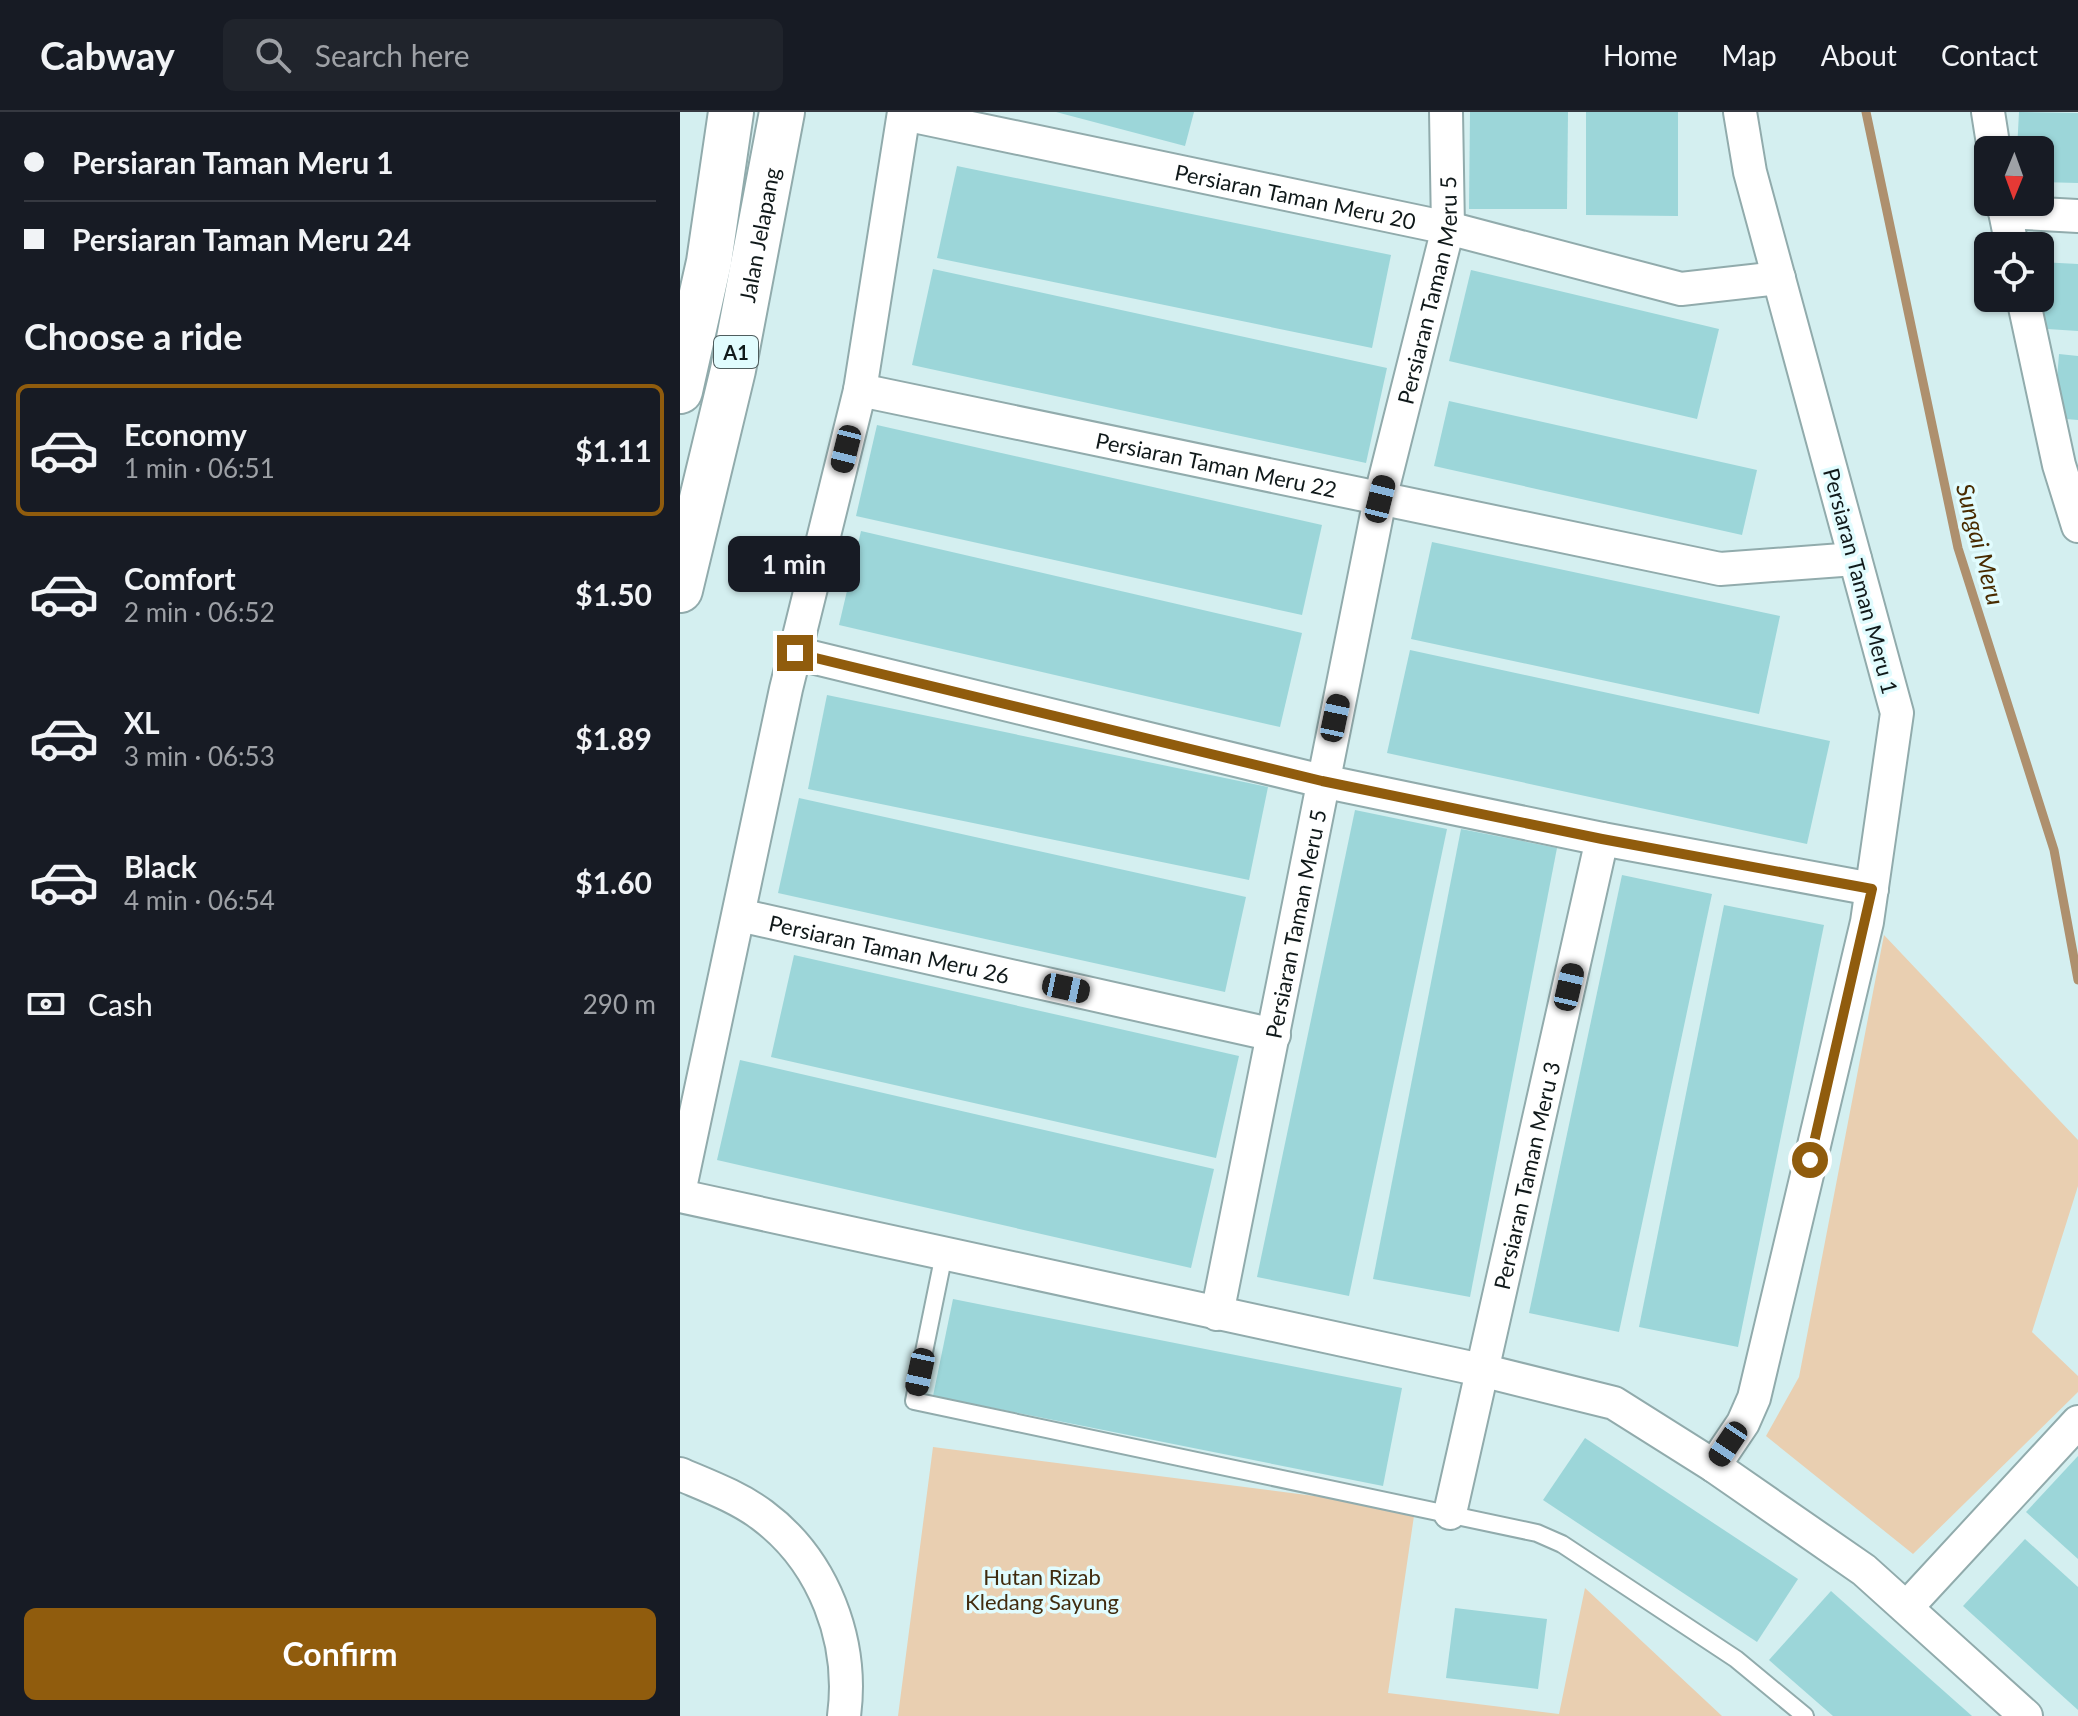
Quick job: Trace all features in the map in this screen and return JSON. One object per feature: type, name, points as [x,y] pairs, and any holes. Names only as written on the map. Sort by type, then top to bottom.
[{"type":"main road","name":"Jalan Jelapang","points":[[680,391],[709,262],[731,112]]},
{"type":"main road","name":"Jalan Jelapang","points":[[680,590],[733,370],[782,112]]},
{"type":"street","name":"Persiaran Taman Meru 5","points":[[1217,1314],[1380,499],[1448,228],[1446,112]]},
{"type":"street","name":"Persiaran Taman Meru 1","points":[[1714,1466],[1743,1423],[1754,1398],[1872,889],[1897,713],[1750,172],[1740,112]]},
{"type":"street","points":[[1988,112],[1992,136]]},
{"type":"street","name":"Persiaran Taman Meru 20","points":[[904,113],[1448,228],[1681,289],[1779,278]]},
{"type":"street","points":[[680,1188],[795,653],[860,390],[904,113]]},
{"type":"street","points":[[2054,213],[2078,216]]},
{"type":"street","points":[[2027,312],[2068,466],[2078,526]]},
{"type":"street","name":"Persiaran Taman Meru 22","points":[[860,390],[1720,569],[1855,559]]},
{"type":"street","points":[[795,653],[1322,781],[1602,839],[1872,889]]},
{"type":"street","name":"Persiaran Taman Meru 3","points":[[1450,1513],[1602,839]]},
{"type":"street","name":"Persiaran Taman Meru 26","points":[[739,915],[1274,1035]]},
{"type":"street","points":[[680,1196],[1481,1370],[1614,1403],[1714,1466],[1864,1570],[2026,1716]]},
{"type":"street","points":[[1907,1607],[2078,1422]]},
{"type":"street","points":[[680,1474],[763,1516],[804,1556],[831,1604],[840,1632],[847,1688],[844,1716]]},
{"type":"street","points":[[680,1492],[724,1509],[764,1536],[804,1585],[824,1636],[831,1685],[830,1716]]},
{"type":"lane","points":[[944,1254],[914,1401],[1537,1533],[1562,1544],[1736,1659],[1805,1716]]},
{"type":"green space","points":[[1884,935],[2078,1140],[2078,1186],[2032,1332],[2078,1376],[2078,1392],[1913,1554],[1766,1436],[1799,1377]]},
{"type":"green space","name":"Hutan Rizab Kledang Sayung","points":[[933,1447],[1415,1509],[1388,1693],[1559,1714],[1585,1588],[1722,1716],[898,1716]]},
{"type":"building","points":[[1056,112],[1194,112],[1185,146]]},
{"type":"building","points":[[1470,112],[1568,112],[1567,209],[1469,209]]},
{"type":"building","points":[[1586,112],[1678,112],[1678,216],[1586,215]]},
{"type":"building","points":[[2019,112],[2078,113],[2078,183],[2054,182],[2054,136],[2018,136]]},
{"type":"building","points":[[957,166],[1391,255],[1372,348],[937,258]]},
{"type":"building","points":[[2054,263],[2078,264],[2078,331],[2032,328],[2033,312],[2054,312]]},
{"type":"building","points":[[933,269],[1387,368],[1366,463],[912,365]]},
{"type":"building","points":[[1471,270],[1719,329],[1697,419],[1449,361]]},
{"type":"building","points":[[2059,354],[2078,356],[2078,420],[2054,418]]},
{"type":"building","points":[[1449,401],[1757,470],[1742,535],[1434,466]]},
{"type":"building","points":[[877,425],[1322,525],[1302,615],[856,516]]},
{"type":"building","points":[[861,531],[1302,633],[1280,727],[839,625]]},
{"type":"building","points":[[1432,542],[1780,616],[1759,714],[1411,639]]},
{"type":"building","points":[[1410,650],[1830,741],[1807,844],[1387,753]]},
{"type":"building","points":[[827,695],[1268,787],[1249,880],[808,789]]},
{"type":"building","points":[[799,798],[1246,897],[1225,992],[778,893]]},
{"type":"building","points":[[1355,810],[1447,829],[1349,1296],[1257,1277]]},
{"type":"building","points":[[1461,829],[1557,848],[1470,1297],[1373,1279]]},
{"type":"building","points":[[1622,875],[1712,894],[1619,1332],[1529,1313]]},
{"type":"building","points":[[1724,905],[1824,925],[1738,1347],[1639,1327]]},
{"type":"building","points":[[794,955],[1239,1056],[1216,1158],[771,1057]]},
{"type":"building","points":[[740,1060],[1214,1169],[1191,1268],[717,1160]]},
{"type":"building","points":[[953,1299],[1402,1388],[1383,1486],[933,1396]]},
{"type":"building","points":[[1585,1438],[1798,1579],[1757,1642],[1543,1500]]},
{"type":"building","points":[[2078,1456],[2078,1559],[2026,1512]]},
{"type":"building","points":[[2025,1539],[2078,1587],[2078,1710],[1963,1606]]},
{"type":"building","points":[[1831,1591],[1972,1716],[1833,1716],[1769,1660]]},
{"type":"building","points":[[1455,1608],[1547,1619],[1538,1689],[1446,1678]]},
{"type":"waterway","name":"Sungai Meru","points":[[1866,112],[1958,548],[2054,850],[2078,980]]},
{"type":"route","points":[[795,653],[1322,781],[1602,839],[1872,889],[1867,922],[1810,1160]]}]
